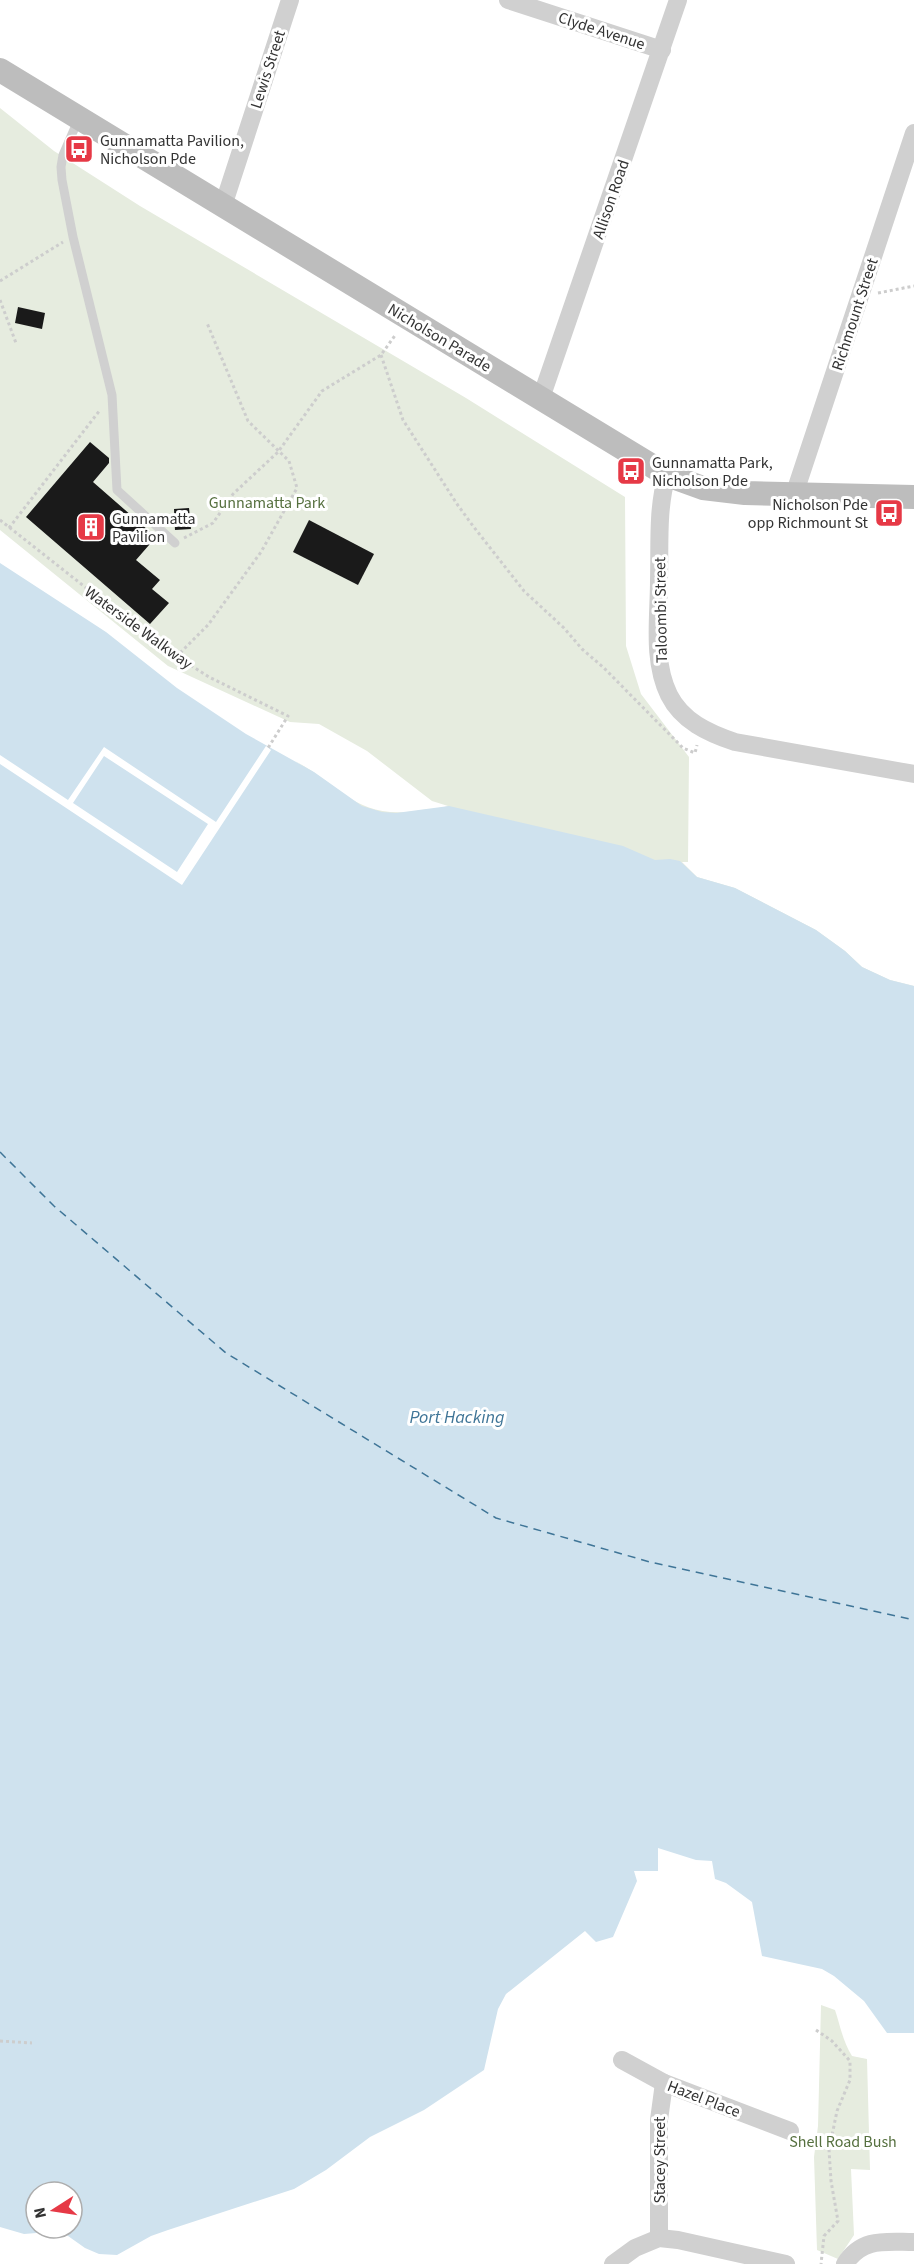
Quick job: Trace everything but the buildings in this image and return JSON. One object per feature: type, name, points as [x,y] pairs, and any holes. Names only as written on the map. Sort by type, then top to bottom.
[{"type":"street","name":"Lewis Street","points":[[223,206],[290,0]]},
{"type":"street","name":"Clyde Avenue","points":[[508,0],[662,50]]},
{"type":"street","name":"Allison Road","points":[[540,398],[678,0]]},
{"type":"street","name":"Nicholson Parade","points":[[0,70],[667,475],[703,488],[745,493],[914,497]]},
{"type":"street","name":"Richmount Street","points":[[794,495],[914,133]]},
{"type":"street","name":"Taloombi Street","points":[[667,475],[660,509],[658,649],[660,667],[670,695],[683,714],[700,728],[735,742],[914,774]]},
{"type":"street","name":"Hazel Place","points":[[622,2060],[664,2083],[790,2131]]},
{"type":"street","name":"Stacey Street","points":[[659,2238],[659,2120],[664,2083]]},
{"type":"street","points":[[613,2264],[635,2248],[659,2238],[678,2240],[786,2264]]},
{"type":"street","points":[[845,2264],[855,2251],[866,2245],[914,2242]]},
{"type":"lane","points":[[79,118],[63,154],[61,166],[73,237],[112,395],[117,490],[175,543]]},
{"type":"path","points":[[0,281],[73,237]]},
{"type":"path","points":[[861,291],[874,294],[885,293],[914,286]]},
{"type":"path","points":[[0,300],[16,343]]},
{"type":"path","points":[[175,543],[213,523],[233,494],[278,452],[322,391],[381,355],[407,317]]},
{"type":"path","points":[[176,657],[208,625],[254,561],[297,488],[289,461],[248,421],[207,323]]},
{"type":"path","points":[[381,355],[403,420],[414,440],[457,504],[524,591],[683,748],[695,753],[700,728]]},
{"type":"path","points":[[9,528],[112,395]]},
{"type":"path","name":"Waterside Walkway","points":[[0,520],[176,657],[209,677],[288,716],[268,748]]},
{"type":"path","points":[[816,2030],[832,2041],[850,2061],[850,2080],[837,2111],[829,2150],[831,2181],[838,2221],[824,2236],[821,2264]]},
{"type":"path","points":[[0,2041],[32,2043]]},
{"type":"green space","name":"Gunnamatta Park","points":[[0,108],[54,151],[140,206],[466,398],[625,497],[626,646],[641,694],[689,757],[688,862],[682,862],[697,877],[735,888],[816,930],[845,951],[862,967],[890,980],[914,986],[914,1181],[295,761],[350,798],[378,810],[416,811],[448,806],[432,801],[367,751],[319,724],[290,722],[168,666],[0,530]]},
{"type":"green space","name":"Shell Road Bush","points":[[821,2005],[835,2010],[852,2056],[867,2059],[870,2170],[851,2169],[854,2235],[838,2259],[817,2250],[814,2157],[818,2126]]},
{"type":"water","name":"Port Hacking","points":[[0,563],[106,632],[177,688],[246,734],[314,772],[362,806],[382,812],[396,813],[449,806],[623,846],[655,860],[680,861],[697,877],[735,888],[816,930],[845,951],[862,967],[890,980],[914,986],[914,2033],[887,2033],[864,2001],[822,1969],[762,1956],[752,1902],[726,1883],[715,1879],[712,1861],[696,1860],[658,1848],[658,1871],[634,1871],[637,1881],[613,1937],[596,1942],[585,1931],[506,1994],[498,2009],[484,2070],[424,2110],[370,2137],[326,2170],[294,2189],[151,2236],[117,2255],[99,2254],[74,2240],[84,2240],[84,2180],[24,2180],[24,2234],[0,2227]]},
{"type":"pier","points":[[266,746],[271,750],[182,885],[0,764],[0,755],[68,800],[104,747],[216,822]],"holes":[[[104,756],[208,824],[177,872],[73,803]]]},
{"type":"ferry route","points":[[0,1152],[54,1206],[226,1353],[496,1518],[650,1562],[914,1620]]},
{"type":"place","name":"Gunnamatta Pavilion, Nicholson Pde","points":[[79,149]]},
{"type":"place","name":"Gunnamatta Park, Nicholson Pde","points":[[631,471]]},
{"type":"place","name":"Nicholson Pde opp Richmount St","points":[[889,513]]},
{"type":"place","name":"Gunnamatta Pavilion","points":[[91,527]]}]
